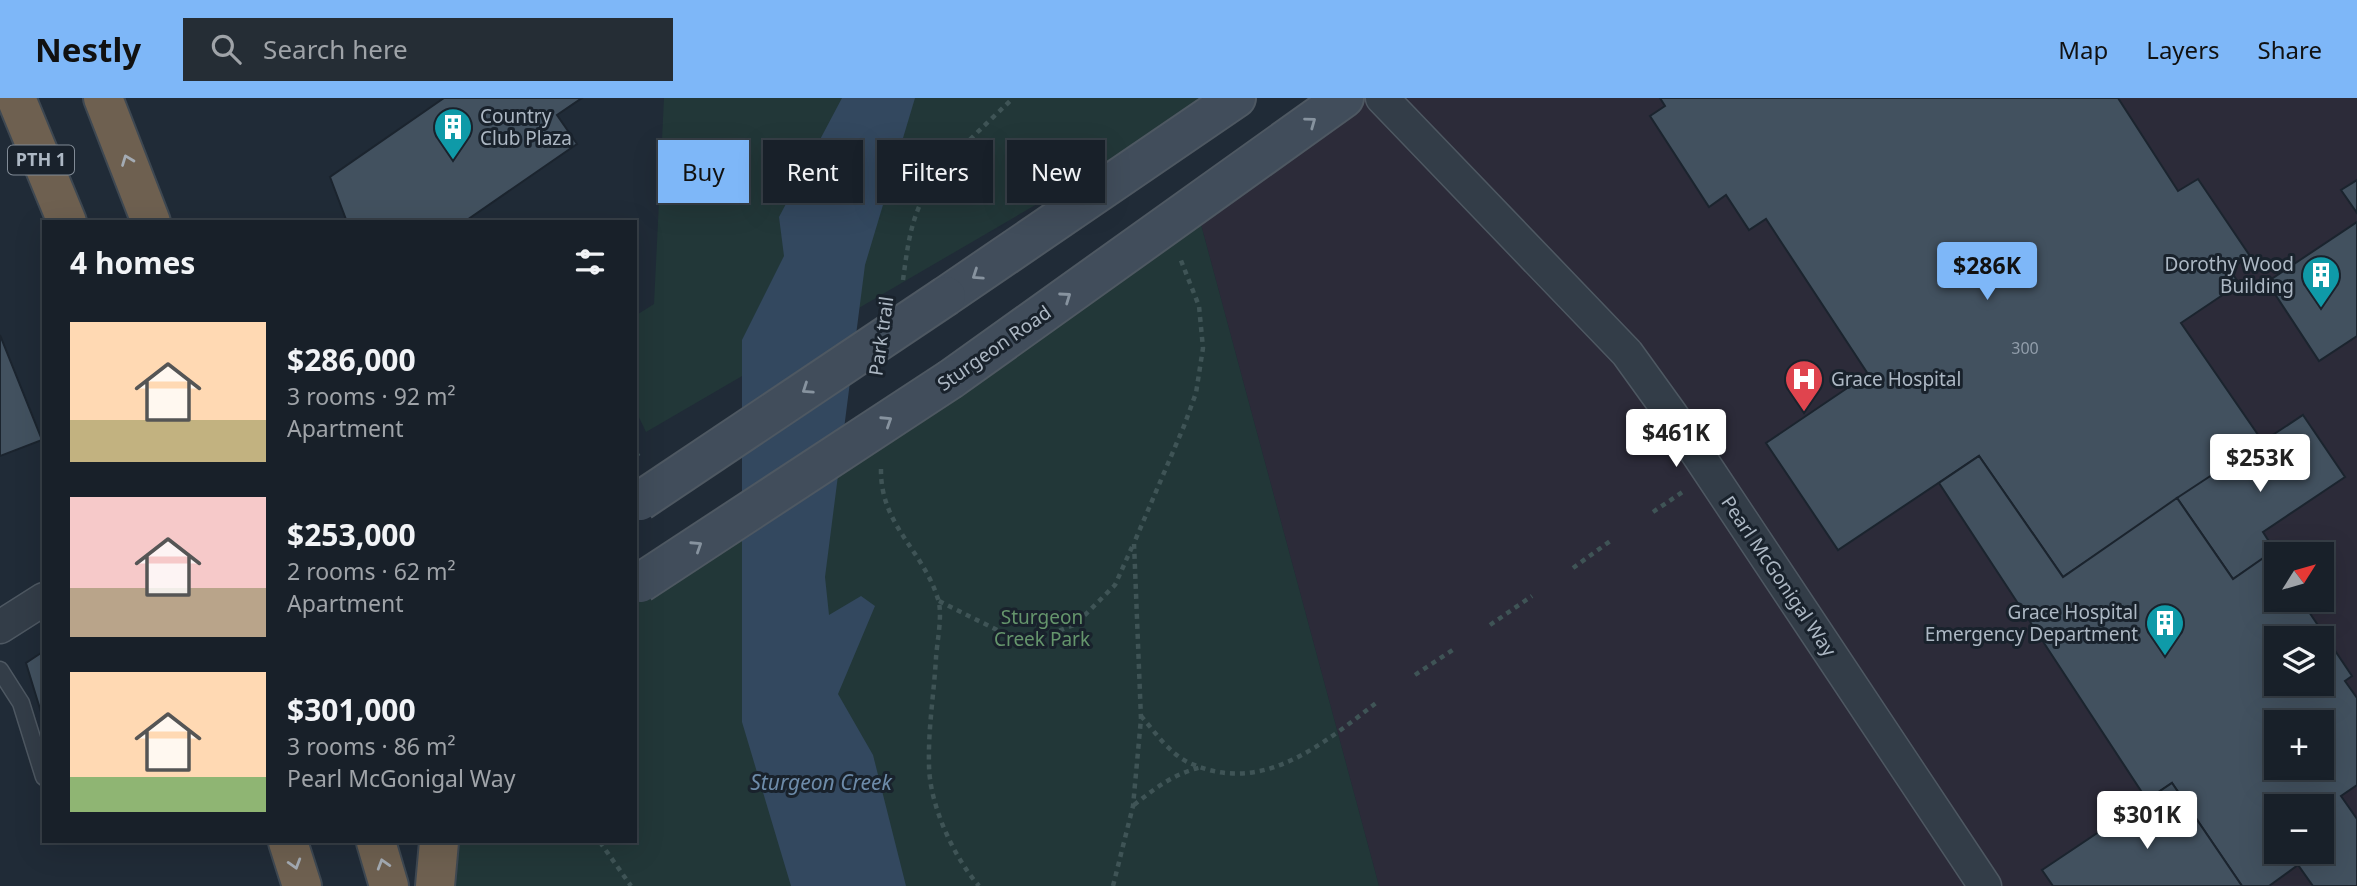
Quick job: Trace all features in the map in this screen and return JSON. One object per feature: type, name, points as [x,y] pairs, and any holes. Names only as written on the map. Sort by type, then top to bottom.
[{"type":"highway","name":"PTH 1","points":[[16,98],[65,220]]},
{"type":"highway","points":[[103,98],[149,220]]},
{"type":"highway","points":[[288,843],[302,886]]},
{"type":"highway","points":[[376,843],[389,886]]},
{"type":"highway","points":[[435,886],[439,843]]},
{"type":"main road","points":[[638,503],[1236,98]]},
{"type":"main road","name":"Sturgeon Road","points":[[638,585],[951,379],[1345,98]]},
{"type":"street","name":"Pearl McGonigal Way","points":[[1382,98],[1627,353],[1671,414],[1985,886]]},
{"type":"street","points":[[0,627],[42,600]]},
{"type":"lane","points":[[0,670],[21,703],[42,771]]},
{"type":"path","name":"Park trail","points":[[902,288],[907,248],[923,197],[939,173],[1013,98]]},
{"type":"path","points":[[939,601],[1003,633],[1038,639],[1076,624],[1115,585],[1196,393],[1203,348],[1199,306],[1177,250]]},
{"type":"path","points":[[637,455],[642,451]]},
{"type":"path","points":[[881,464],[881,487],[890,518],[922,568],[939,601],[928,766],[937,808],[950,843],[979,886]]},
{"type":"path","points":[[1653,512],[1693,486]]},
{"type":"path","points":[[1573,568],[1613,539]]},
{"type":"path","points":[[1113,886],[1133,806],[1140,715],[1134,543]]},
{"type":"path","points":[[1490,625],[1532,596]]},
{"type":"path","points":[[1415,675],[1454,649]]},
{"type":"path","points":[[1140,715],[1163,741],[1190,764],[1222,772],[1256,773],[1289,763],[1307,754],[1376,703]]},
{"type":"path","points":[[1133,806],[1176,776],[1202,767]]},
{"type":"path","points":[[601,843],[631,886]]},
{"type":"shaded area","name":"Grace Hospital","points":[[1344,98],[2357,98],[2357,886],[1379,886],[1196,206]]},
{"type":"green space","points":[[664,98],[1219,98],[1105,164],[1105,140],[1007,140],[1007,203],[1039,203],[646,432],[637,413],[637,315],[654,304],[659,203],[749,203],[749,140],[662,140]]},
{"type":"green space","name":"Sturgeon Creek Park","points":[[1196,206],[1379,886],[455,886],[458,843],[637,843],[637,594]]},
{"type":"water","name":"Sturgeon Creek","points":[[842,98],[915,98],[902,140],[877,140],[877,203],[884,203],[865,265],[825,577],[829,615],[861,596],[875,606],[838,694],[873,755],[906,886],[791,886],[742,722],[742,340],[784,256],[779,217],[786,203],[863,203],[863,140],[820,140]]},
{"type":"building","name":"Country Club Plaza","points":[[444,98],[582,98],[557,115],[577,144],[467,220],[346,220],[330,177]]},
{"type":"building","points":[[1660,98],[2118,98],[2178,191],[2198,179],[2250,256],[2230,269],[2239,284],[2181,323],[2263,442],[2063,577],[1979,456],[1838,550],[1766,443],[1868,374],[1766,219],[1749,230],[1726,195],[1709,207],[1650,116],[1665,106]]},
{"type":"building","points":[[2357,180],[2357,213],[2341,190]]},
{"type":"building","name":"Dorothy Wood Building","points":[[2357,222],[2357,336],[2319,361],[2267,282]]},
{"type":"building","points":[[0,335],[42,440],[0,456]]},
{"type":"building","points":[[2303,415],[2345,477],[2263,532],[2269,542],[2264,542],[2264,558],[2233,579],[2177,498]]},
{"type":"building","name":"Grace Hospital Emergency Department","points":[[1979,456],[2063,577],[2177,498],[2233,579],[2264,557],[2264,612],[2309,612],[2318,626],[2264,626],[2264,696],[2334,696],[2334,649],[2352,676],[2345,681],[2357,698],[2357,785],[2341,796],[2357,819],[2357,886],[2313,886],[2298,865],[2269,886],[2242,886],[2172,783],[2147,800],[1939,483]]},
{"type":"building","points":[[42,652],[42,715],[26,663]]},
{"type":"building","points":[[2172,783],[2242,886],[2053,886],[2042,870]]},
{"type":"place","name":"Country Club Plaza","points":[[453,161]]},
{"type":"place","name":"Dorothy Wood Building","points":[[2321,309]]},
{"type":"place","name":"Grace Hospital","points":[[1804,413]]},
{"type":"place","name":"Grace Hospital Emergency Department","points":[[2165,657]]}]
